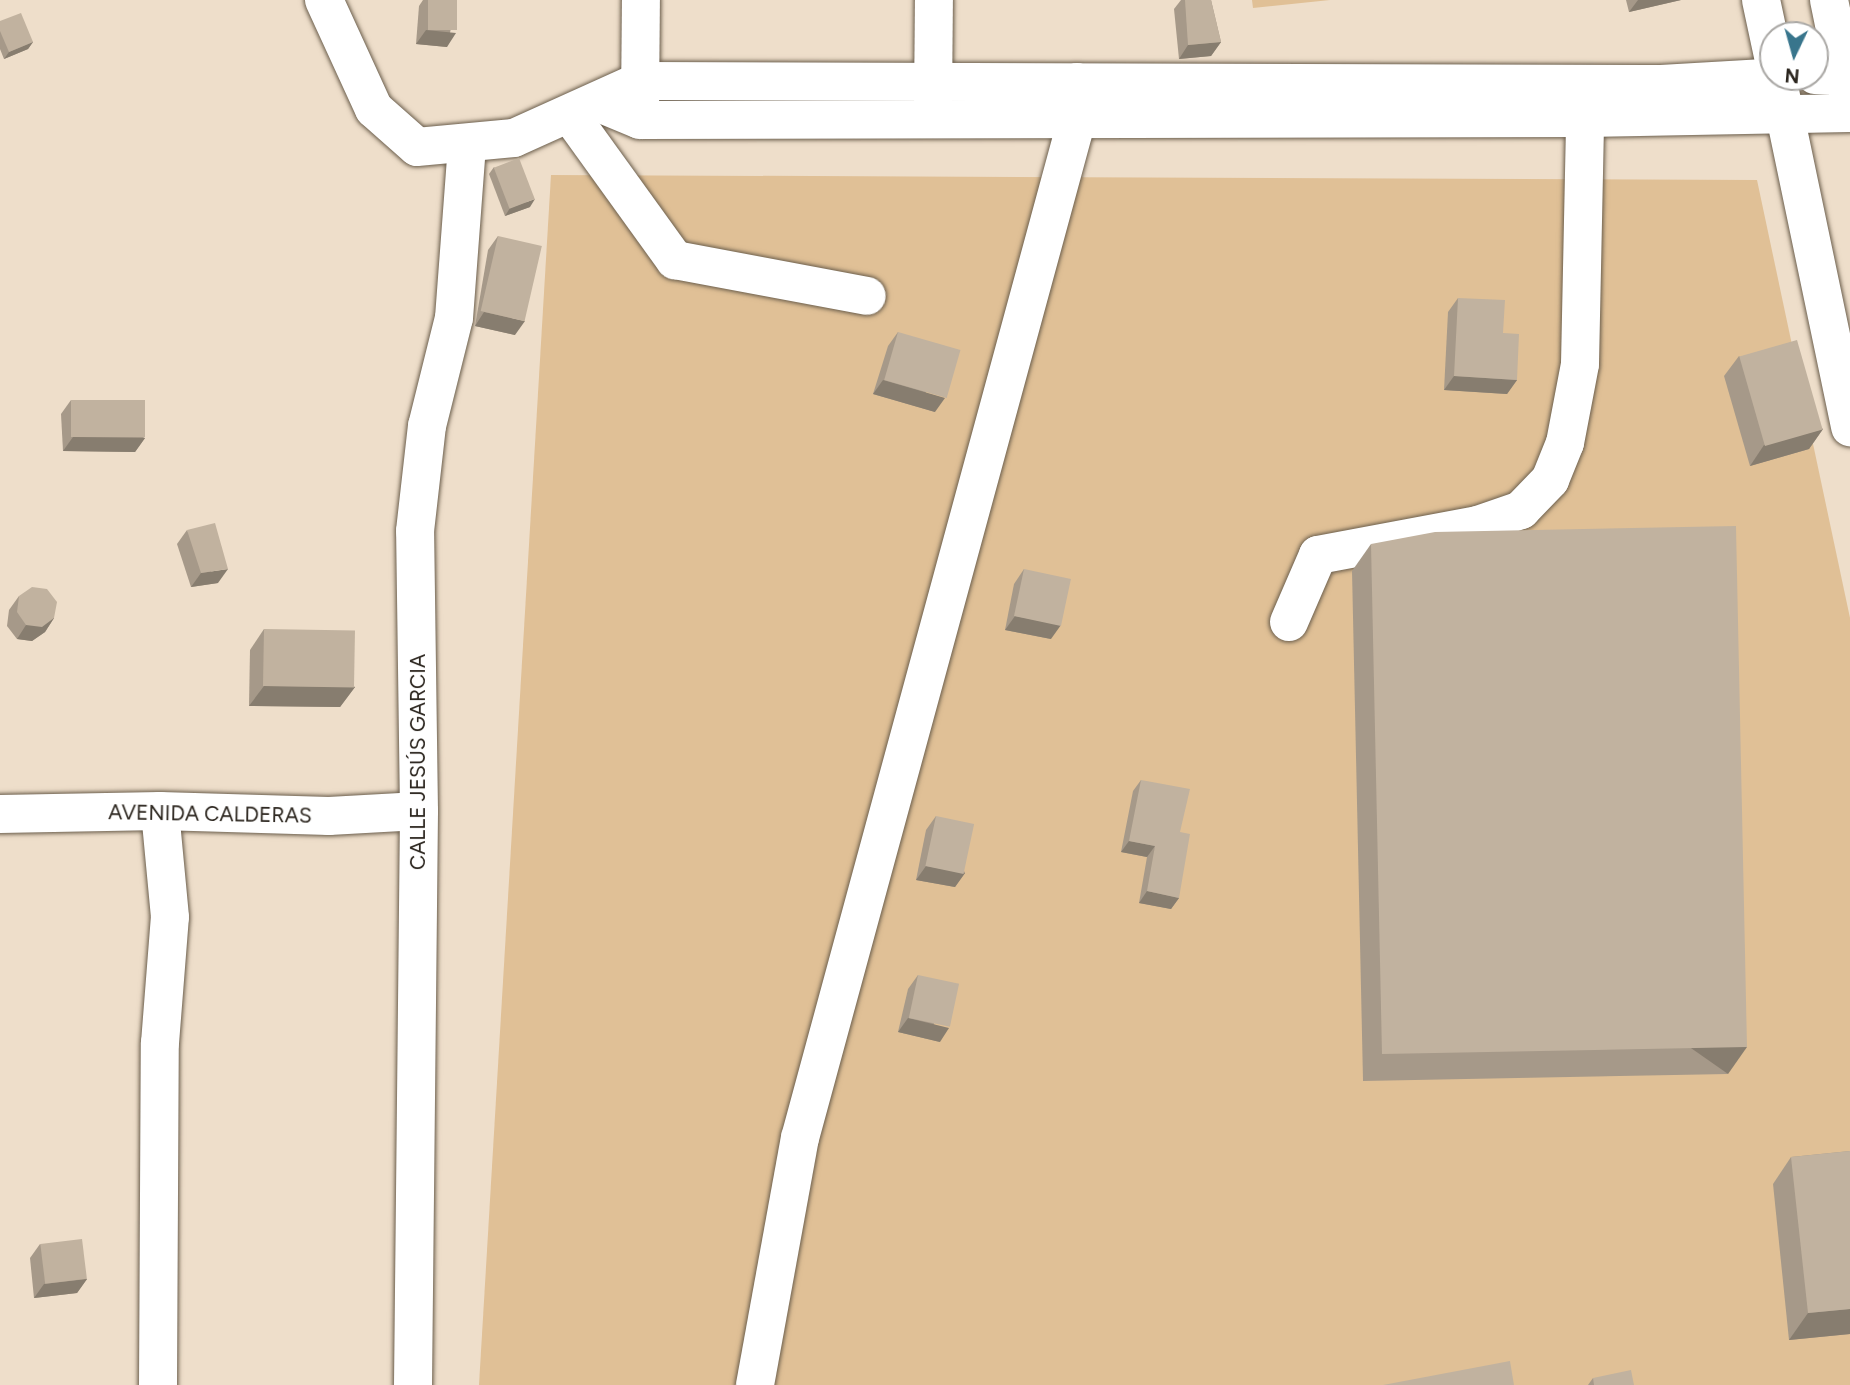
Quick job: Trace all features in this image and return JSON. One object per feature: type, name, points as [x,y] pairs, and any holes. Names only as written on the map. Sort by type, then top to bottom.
[{"type":"street","points":[[324,0],[374,109],[417,147],[514,138],[585,109],[640,81],[934,82],[1077,100],[1585,118],[1759,81]]},
{"type":"street","points":[[640,120],[641,0]]},
{"type":"street","points":[[932,119],[934,0]]},
{"type":"street","points":[[1761,0],[1766,21]]},
{"type":"street","points":[[1829,0],[1840,82]]},
{"type":"street","points":[[1782,91],[1850,426]]},
{"type":"street","points":[[585,109],[640,120],[932,119],[1077,100],[1662,101],[1786,114],[1850,113]]},
{"type":"street","points":[[755,1385],[800,1138],[1077,100]]},
{"type":"street","points":[[585,109],[676,260],[867,296]]},
{"type":"street","points":[[1289,622],[1318,555],[1478,525],[1521,510],[1550,480],[1571,422],[1580,364],[1585,118]]},
{"type":"street","name":"CALLE JESÚS GARCIA","points":[[413,1385],[419,811],[415,531],[427,426],[454,318],[467,144]]},
{"type":"street","points":[[158,1385],[160,1043],[170,917],[160,811]]},
{"type":"street","name":"AVENIDA CALDERAS","points":[[0,814],[160,811],[329,816],[419,811]]},
{"type":"shaded area","points":[[1252,0],[1330,0],[1253,8]]},
{"type":"shaded area","points":[[551,175],[1757,180],[1850,618],[1850,1385],[479,1385]]},
{"type":"building","points":[[428,0],[457,0],[457,30],[428,30]]},
{"type":"building","points":[[1185,0],[1211,0],[1221,42],[1188,45]]},
{"type":"building","points":[[21,13],[33,42],[9,52],[0,31],[0,21]]},
{"type":"building","points":[[519,158],[535,199],[510,209],[494,168]]},
{"type":"building","points":[[498,236],[542,246],[525,321],[481,311]]},
{"type":"building","points":[[1458,298],[1505,300],[1503,333],[1519,334],[1517,380],[1454,376]]},
{"type":"building","points":[[898,332],[960,350],[947,398],[884,380]]},
{"type":"building","points":[[1797,340],[1823,429],[1765,446],[1739,357]]},
{"type":"building","points":[[71,400],[145,400],[145,437],[71,437]]},
{"type":"building","points":[[215,523],[228,569],[201,573],[187,530]]},
{"type":"building","points":[[1736,526],[1747,1047],[1382,1054],[1371,544],[1435,532]]},
{"type":"building","points":[[1024,569],[1071,579],[1061,626],[1014,616]]},
{"type":"building","points":[[32,587],[47,589],[57,602],[54,618],[42,627],[26,625],[17,612],[19,596]]},
{"type":"building","points":[[264,629],[355,631],[354,688],[263,686]]},
{"type":"building","points":[[1141,780],[1190,789],[1180,832],[1190,834],[1179,898],[1147,891],[1155,846],[1129,841]]},
{"type":"building","points":[[936,816],[974,824],[964,874],[925,866]]},
{"type":"building","points":[[918,975],[959,984],[950,1027],[909,1018]]},
{"type":"building","points":[[1850,1151],[1850,1309],[1808,1313],[1791,1157]]},
{"type":"building","points":[[82,1239],[87,1279],[45,1284],[40,1244]]},
{"type":"building","points":[[1510,1361],[1514,1385],[1383,1385]]},
{"type":"building","points":[[1631,1370],[1634,1385],[1594,1385],[1593,1378]]}]
